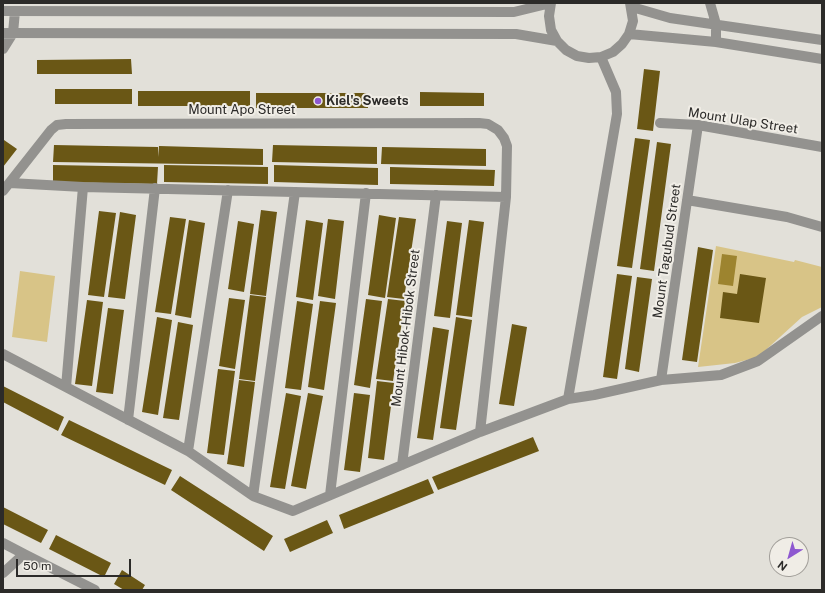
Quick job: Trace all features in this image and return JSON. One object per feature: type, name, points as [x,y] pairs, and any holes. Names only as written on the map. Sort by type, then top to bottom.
[{"type":"street","points":[[3,11],[514,12],[551,3],[549,16],[552,30],[557,41],[566,50],[577,56],[589,58],[601,57],[613,52],[622,44],[629,34],[633,21],[631,5],[670,18],[822,40]]},
{"type":"street","points":[[710,3],[716,24],[716,42]]},
{"type":"street","points":[[3,49],[15,11]]},
{"type":"street","points":[[8,33],[516,34],[557,41]]},
{"type":"street","points":[[629,34],[716,42],[822,59]]},
{"type":"street","points":[[568,399],[617,114],[616,92],[601,57]]},
{"type":"street","name":"Mount Apo Street","points":[[10,183],[57,125],[75,123],[480,122],[488,124],[498,130],[504,138],[507,146],[506,196]]},
{"type":"street","name":"Mount Ulap Street","points":[[660,123],[698,125],[822,147]]},
{"type":"street","name":"Mount Tagubud Street","points":[[661,380],[698,125]]},
{"type":"street","points":[[3,191],[10,183],[83,187],[506,196],[480,432]]},
{"type":"street","points":[[66,387],[83,187]]},
{"type":"street","points":[[128,420],[155,188]]},
{"type":"street","points":[[188,451],[228,190]]},
{"type":"street","points":[[253,496],[295,192]]},
{"type":"street","points":[[330,495],[366,193]]},
{"type":"street","name":"Mount Hibok-Hibok Street","points":[[402,465],[436,195]]},
{"type":"street","points":[[687,200],[787,217],[822,227]]},
{"type":"street","points":[[3,354],[188,451],[253,496],[293,511],[480,432],[568,399],[594,396],[661,380],[721,375],[758,361],[822,316]]},
{"type":"street","points":[[3,543],[94,590]]},
{"type":"street","points":[[3,573],[24,554]]},
{"type":"shaded area","points":[[716,246],[794,262],[795,260],[822,267],[822,307],[802,317],[758,357],[735,363],[698,367]]},
{"type":"shaded area","points":[[722,254],[737,256],[733,286],[718,284]]},
{"type":"shaded area","points":[[20,271],[55,276],[47,342],[12,337]]},
{"type":"building","points":[[131,59],[132,74],[37,74],[37,60]]},
{"type":"building","points":[[644,69],[660,71],[653,131],[637,129]]},
{"type":"building","points":[[55,89],[132,89],[132,104],[55,104]]},
{"type":"building","points":[[138,91],[250,91],[250,106],[138,106]]},
{"type":"building","points":[[420,92],[484,93],[484,106],[420,106]]},
{"type":"building","points":[[256,93],[368,93],[368,108],[256,108]]},
{"type":"building","points":[[635,138],[650,140],[632,268],[617,266]]},
{"type":"building","points":[[4,140],[17,149],[3,167],[3,141]]},
{"type":"building","points":[[657,142],[671,144],[654,271],[640,269]]},
{"type":"building","points":[[54,145],[158,147],[158,157],[159,146],[263,149],[263,165],[53,162]]},
{"type":"building","points":[[273,145],[377,147],[377,164],[272,162]]},
{"type":"building","points":[[382,147],[486,149],[486,166],[381,164]]},
{"type":"building","points":[[53,165],[158,167],[157,184],[53,182]]},
{"type":"building","points":[[164,165],[268,167],[268,184],[164,182]]},
{"type":"building","points":[[274,165],[378,168],[378,185],[274,182]]},
{"type":"building","points":[[390,167],[495,170],[494,186],[390,184]]},
{"type":"building","points":[[261,210],[277,212],[266,296],[250,294]]},
{"type":"building","points":[[99,211],[116,213],[104,297],[88,295]]},
{"type":"building","points":[[120,212],[136,215],[125,299],[108,297]]},
{"type":"building","points":[[379,215],[396,218],[385,298],[368,295]]},
{"type":"building","points":[[170,217],[186,219],[171,314],[155,312]]},
{"type":"building","points":[[399,217],[416,219],[404,299],[387,297]]},
{"type":"building","points":[[328,219],[344,221],[335,299],[318,296]]},
{"type":"building","points":[[189,220],[205,223],[191,318],[175,315]]},
{"type":"building","points":[[306,220],[323,223],[313,300],[296,297]]},
{"type":"building","points":[[469,220],[484,222],[472,317],[456,315]]},
{"type":"building","points":[[238,221],[254,224],[244,292],[228,289]]},
{"type":"building","points":[[447,221],[462,223],[450,318],[434,316]]},
{"type":"building","points":[[698,247],[713,250],[697,362],[682,360]]},
{"type":"building","points":[[617,274],[632,276],[617,379],[603,377]]},
{"type":"building","points":[[740,274],[766,278],[759,323],[720,318],[723,292],[737,294]]},
{"type":"building","points":[[637,277],[652,279],[639,372],[625,369]]},
{"type":"building","points":[[250,295],[266,297],[255,381],[239,379]]},
{"type":"building","points":[[229,298],[245,300],[235,369],[219,366]]},
{"type":"building","points":[[366,299],[382,301],[370,388],[354,385]]},
{"type":"building","points":[[388,299],[405,301],[393,381],[376,379]]},
{"type":"building","points":[[87,300],[103,302],[92,386],[75,384]]},
{"type":"building","points":[[297,301],[313,304],[301,390],[285,388]]},
{"type":"building","points":[[320,301],[336,303],[324,390],[308,387]]},
{"type":"building","points":[[108,308],[124,310],[113,394],[96,392]]},
{"type":"building","points":[[157,317],[172,320],[158,415],[142,412]]},
{"type":"building","points":[[456,317],[472,320],[456,430],[440,428]]},
{"type":"building","points":[[178,322],[193,325],[179,420],[163,418]]},
{"type":"building","points":[[512,324],[527,327],[514,406],[499,404]]},
{"type":"building","points":[[433,327],[449,330],[433,440],[417,438]]},
{"type":"building","points":[[218,369],[235,371],[224,455],[207,453]]},
{"type":"building","points":[[239,380],[255,382],[244,467],[227,464]]},
{"type":"building","points":[[377,381],[394,383],[384,460],[368,458]]},
{"type":"building","points":[[3,386],[64,417],[58,431],[3,402]]},
{"type":"building","points":[[286,393],[301,396],[285,489],[270,487]]},
{"type":"building","points":[[308,393],[323,396],[306,489],[291,486]]},
{"type":"building","points":[[354,393],[370,395],[360,472],[344,470]]},
{"type":"building","points":[[69,420],[172,470],[165,485],[61,435]]},
{"type":"building","points":[[533,437],[539,451],[438,490],[432,477]]},
{"type":"building","points":[[180,476],[273,536],[264,551],[171,490]]},
{"type":"building","points":[[428,479],[434,493],[344,529],[339,515]]},
{"type":"building","points":[[3,507],[48,530],[41,543],[3,524]]},
{"type":"building","points":[[327,520],[333,533],[290,552],[284,539]]},
{"type":"building","points":[[56,535],[111,563],[104,577],[49,549]]},
{"type":"building","points":[[122,570],[145,585],[142,590],[124,590],[114,584]]},
{"type":"place","name":"Kiel's Sweets","points":[[318,101]]}]
